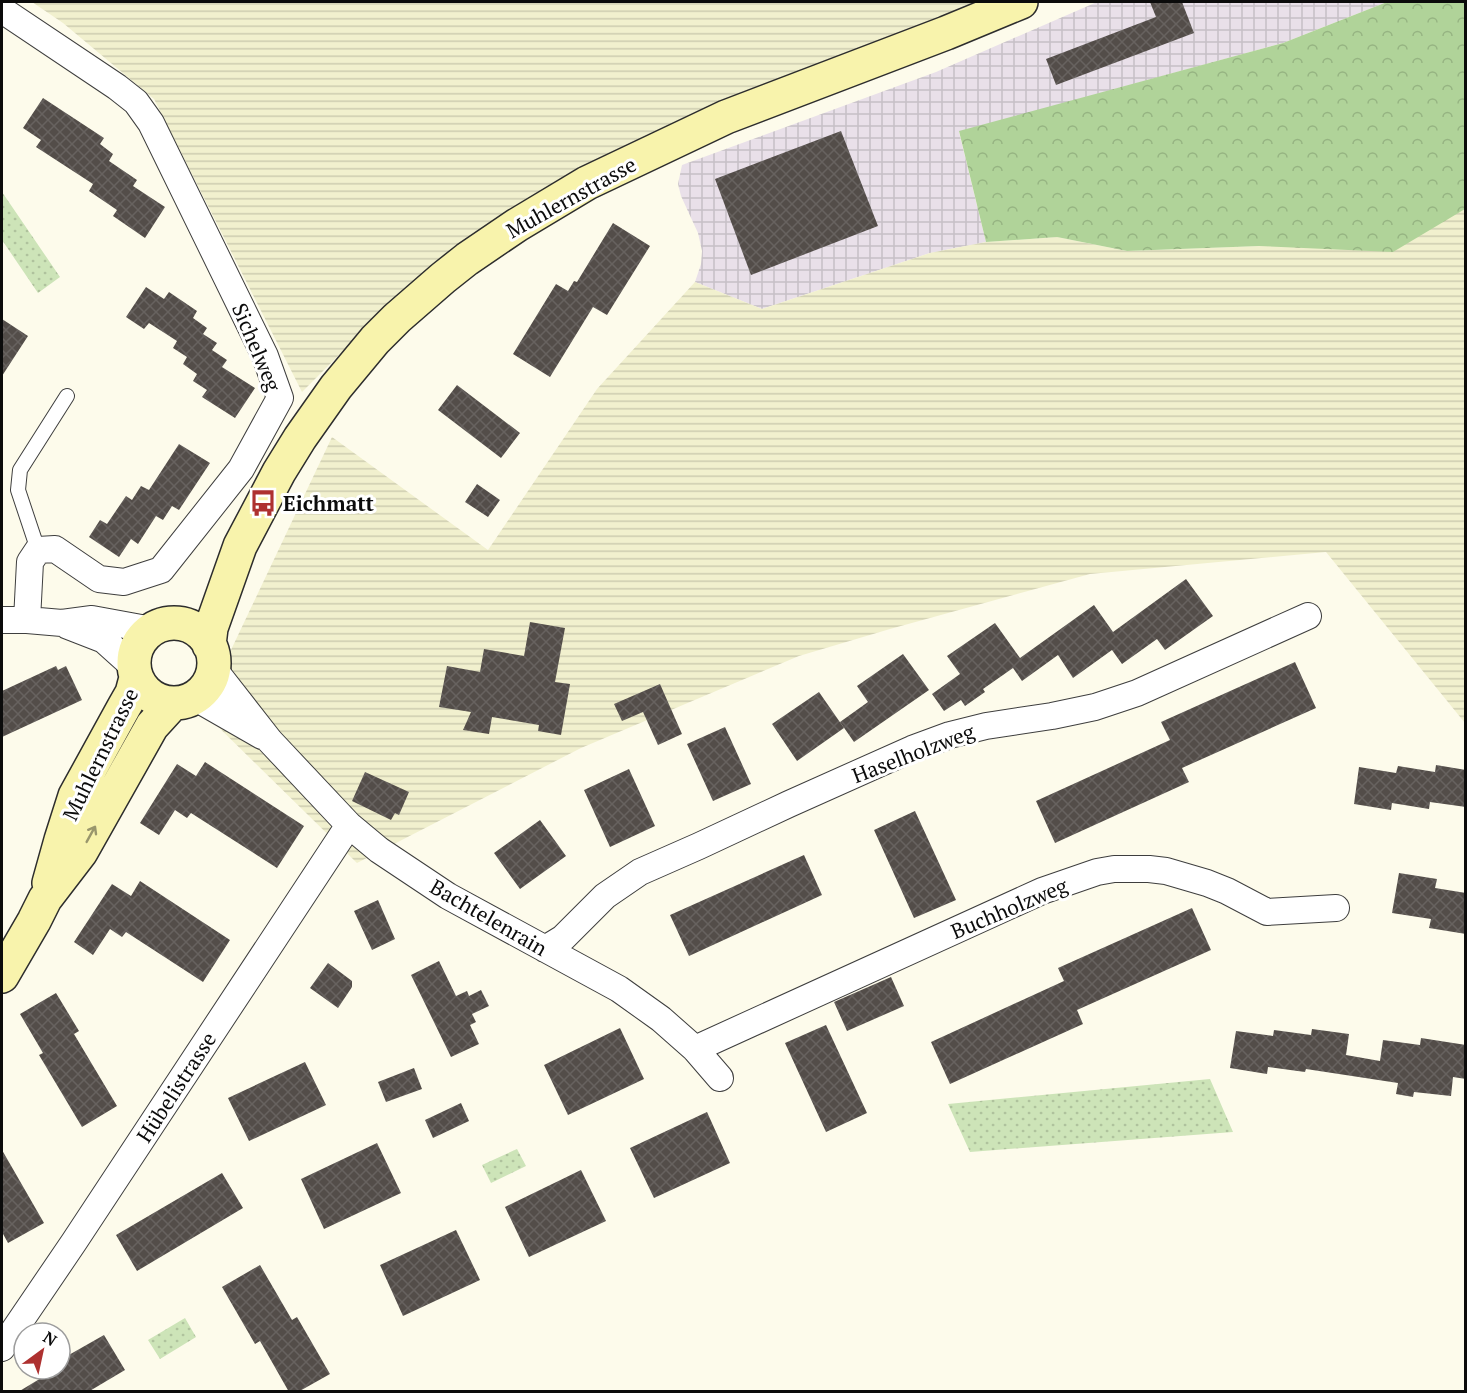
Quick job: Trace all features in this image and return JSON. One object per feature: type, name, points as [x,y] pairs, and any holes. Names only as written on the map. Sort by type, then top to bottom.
[{"type":"street","name":"Muhlernstrasse","points":[[2,976],[45,899],[81,852],[152,726],[183,700],[207,686],[211,676],[211,628],[240,546],[290,455],[336,387],[375,340],[398,318],[443,278],[489,243],[587,183],[726,117],[1021,2]]},
{"type":"street","name":"Sichelweg","points":[[2,10],[136,102],[151,123],[266,356],[280,398],[241,470],[160,570],[124,582],[99,579],[55,549],[38,550]]},
{"type":"street","name":"Muhlernstrasse","points":[[45,899],[60,840],[75,796],[132,693],[135,672],[134,656],[138,646],[144,637],[187,611],[240,546]]},
{"type":"street","points":[[27,620],[30,562],[38,550]]},
{"type":"street","name":"Haselholzweg","points":[[544,949],[563,938],[605,896],[640,872],[891,759],[950,735],[987,726],[1095,707],[1137,693],[1308,616]]},
{"type":"street","points":[[2,620],[62,623],[92,619],[162,627],[186,625],[196,630],[211,656]]},
{"type":"street","points":[[62,623],[104,640],[135,672]]},
{"type":"street","name":"Bachtelenrain","points":[[211,656],[270,741],[349,825],[379,850],[448,896],[619,989],[661,1019],[695,1049],[720,1078]]},
{"type":"street","name":"Muhlernstrasse","points":[[135,672],[142,688],[151,696],[161,701],[183,700]]},
{"type":"street","name":"Bachtelenrain","points":[[183,700],[270,741]]},
{"type":"street","name":"Hübelistrasse","points":[[2,1348],[349,825]]},
{"type":"street","name":"Buchholzweg","points":[[695,1049],[1042,891],[1097,872],[1131,868],[1166,871],[1227,891],[1267,912],[1336,908]]},
{"type":"lane","points":[[38,550],[18,490],[20,470],[67,396]]},
{"type":"shaded area","points":[[1097,2],[1387,2],[1283,43],[959,132],[986,242],[930,253],[762,309],[695,282],[701,264],[702,251],[698,233],[678,184],[682,165],[936,72]]},
{"type":"green space","points":[[32,2],[1021,2],[648,154],[375,340],[340,354],[302,392],[154,99],[63,23]]},
{"type":"green space","points":[[1387,2],[1465,2],[1465,209],[1393,252],[1259,246],[1127,251],[1057,237],[986,242],[959,131],[1283,43]]},
{"type":"green space","points":[[2,192],[60,277],[38,293],[2,240]]},
{"type":"green space","points":[[1465,209],[1465,723],[1326,552],[1090,574],[799,656],[581,748],[357,863],[202,711],[332,437],[488,550],[597,389],[695,282],[762,309],[930,253],[986,242],[1057,237],[1127,251],[1259,246],[1455,214]]},
{"type":"green space","points":[[1210,1079],[1233,1132],[970,1152],[948,1104]]},
{"type":"green space","points":[[517,1149],[526,1166],[491,1183],[482,1165]]},
{"type":"green space","points":[[185,1318],[196,1337],[160,1359],[148,1340]]},
{"type":"building","points":[[1150,2],[1182,2],[1194,33],[1056,85],[1046,59],[1156,17]]},
{"type":"building","points":[[43,98],[104,138],[100,144],[113,154],[109,161],[137,180],[133,186],[165,207],[145,238],[113,216],[117,210],[89,191],[93,184],[36,147],[41,140],[23,128]]},
{"type":"building","points":[[841,131],[878,226],[751,275],[715,179]]},
{"type":"building","points":[[613,223],[650,246],[607,315],[593,307],[550,377],[513,354],[556,284],[568,291],[574,281],[577,282]]},
{"type":"building","points":[[146,287],[164,299],[169,292],[197,311],[193,318],[207,328],[203,334],[217,343],[212,350],[227,360],[222,367],[255,388],[235,418],[202,397],[207,390],[193,381],[197,374],[183,364],[187,357],[173,348],[177,341],[149,323],[144,329],[126,317]]},
{"type":"building","points":[[2,319],[28,336],[2,376]]},
{"type":"building","points":[[457,385],[520,433],[501,458],[438,410]]},
{"type":"building","points":[[179,444],[210,463],[179,510],[172,506],[163,520],[156,516],[138,544],[131,539],[119,557],[89,537],[100,520],[107,524],[126,496],[132,500],[141,486],[149,490]]},
{"type":"building","points":[[477,484],[500,500],[488,517],[465,502]]},
{"type":"building","points":[[1186,579],[1213,616],[1165,650],[1157,639],[1122,664],[1112,650],[1073,678],[1058,655],[1022,681],[1013,668],[983,689],[985,692],[965,706],[961,700],[944,711],[932,694],[960,674],[947,656],[995,623],[1020,658],[1094,605],[1113,632]]},
{"type":"building","points":[[530,622],[565,628],[555,682],[570,684],[561,735],[538,731],[539,725],[492,717],[489,734],[463,730],[471,712],[439,707],[447,666],[480,672],[484,649],[524,656]]},
{"type":"building","points":[[903,654],[929,690],[854,742],[840,722],[868,702],[857,686]]},
{"type":"building","points":[[1295,662],[1316,708],[1182,768],[1189,782],[1055,843],[1036,801],[1170,740],[1161,722]]},
{"type":"building","points":[[56,666],[58,670],[66,666],[82,700],[2,737],[2,691]]},
{"type":"building","points":[[660,684],[682,734],[658,745],[643,712],[622,721],[614,704]]},
{"type":"building","points":[[819,692],[844,728],[797,761],[772,724]]},
{"type":"building","points":[[725,727],[751,784],[713,801],[687,744]]},
{"type":"building","points":[[205,762],[304,826],[277,868],[191,813],[187,818],[175,810],[159,835],[140,823],[177,764],[196,776]]},
{"type":"building","points":[[1436,765],[1466,770],[1466,807],[1430,802],[1429,809],[1392,803],[1391,810],[1354,804],[1359,767],[1396,773],[1398,766],[1435,772]]},
{"type":"building","points":[[629,769],[655,826],[610,847],[584,790]]},
{"type":"building","points":[[365,772],[409,792],[399,815],[395,813],[391,820],[352,801]]},
{"type":"building","points":[[915,811],[956,900],[914,918],[874,830]]},
{"type":"building","points":[[540,820],[566,856],[520,889],[494,853]]},
{"type":"building","points":[[804,855],[822,895],[689,956],[670,915]]},
{"type":"building","points":[[1399,873],[1437,879],[1435,888],[1466,893],[1466,934],[1429,928],[1431,919],[1392,913]]},
{"type":"building","points":[[140,881],[230,940],[203,982],[126,932],[122,937],[110,929],[93,955],[74,942],[112,884],[131,896]]},
{"type":"building","points":[[378,900],[395,939],[372,950],[354,911]]},
{"type":"building","points":[[1192,908],[1211,950],[1077,1010],[1083,1024],[950,1084],[931,1042],[1064,981],[1058,968]]},
{"type":"building","points":[[439,961],[456,996],[467,991],[469,996],[481,990],[489,1006],[472,1014],[476,1022],[470,1025],[479,1044],[451,1057],[411,975]]},
{"type":"building","points":[[328,963],[352,981],[352,987],[338,1008],[310,988]]},
{"type":"building","points":[[891,977],[904,1006],[847,1031],[834,1002]]},
{"type":"building","points":[[56,993],[79,1031],[74,1034],[117,1106],[82,1127],[39,1055],[43,1053],[20,1014]]},
{"type":"building","points":[[826,1025],[867,1113],[826,1132],[785,1043]]},
{"type":"building","points":[[620,1028],[644,1079],[568,1115],[544,1065]]},
{"type":"building","points":[[1312,1029],[1349,1034],[1346,1055],[1380,1061],[1383,1040],[1420,1045],[1421,1038],[1466,1045],[1466,1079],[1453,1077],[1451,1096],[1414,1092],[1413,1097],[1396,1094],[1398,1083],[1306,1069],[1305,1072],[1268,1067],[1267,1074],[1230,1068],[1236,1031],[1273,1036],[1274,1030],[1311,1035]]},
{"type":"building","points":[[305,1062],[326,1105],[249,1141],[228,1098]]},
{"type":"building","points":[[414,1068],[422,1089],[386,1102],[378,1082]]},
{"type":"building","points":[[461,1103],[469,1121],[433,1138],[425,1120]]},
{"type":"building","points":[[707,1112],[730,1163],[654,1198],[630,1148]]},
{"type":"building","points":[[377,1143],[401,1193],[324,1229],[301,1179]]},
{"type":"building","points":[[2,1150],[44,1223],[8,1243],[2,1232]]},
{"type":"building","points":[[581,1170],[606,1221],[529,1257],[505,1207]]},
{"type":"building","points":[[222,1173],[243,1208],[137,1271],[116,1235]]},
{"type":"building","points":[[456,1230],[480,1280],[403,1316],[380,1265]]},
{"type":"building","points":[[260,1265],[292,1320],[297,1317],[330,1374],[298,1392],[289,1392],[260,1341],[255,1344],[222,1287]]},
{"type":"building","points":[[104,1335],[125,1370],[88,1392],[18,1392],[36,1381],[72,1381],[72,1353]]},
{"type":"place","name":"Eichmatt","points":[[263,503]]}]
